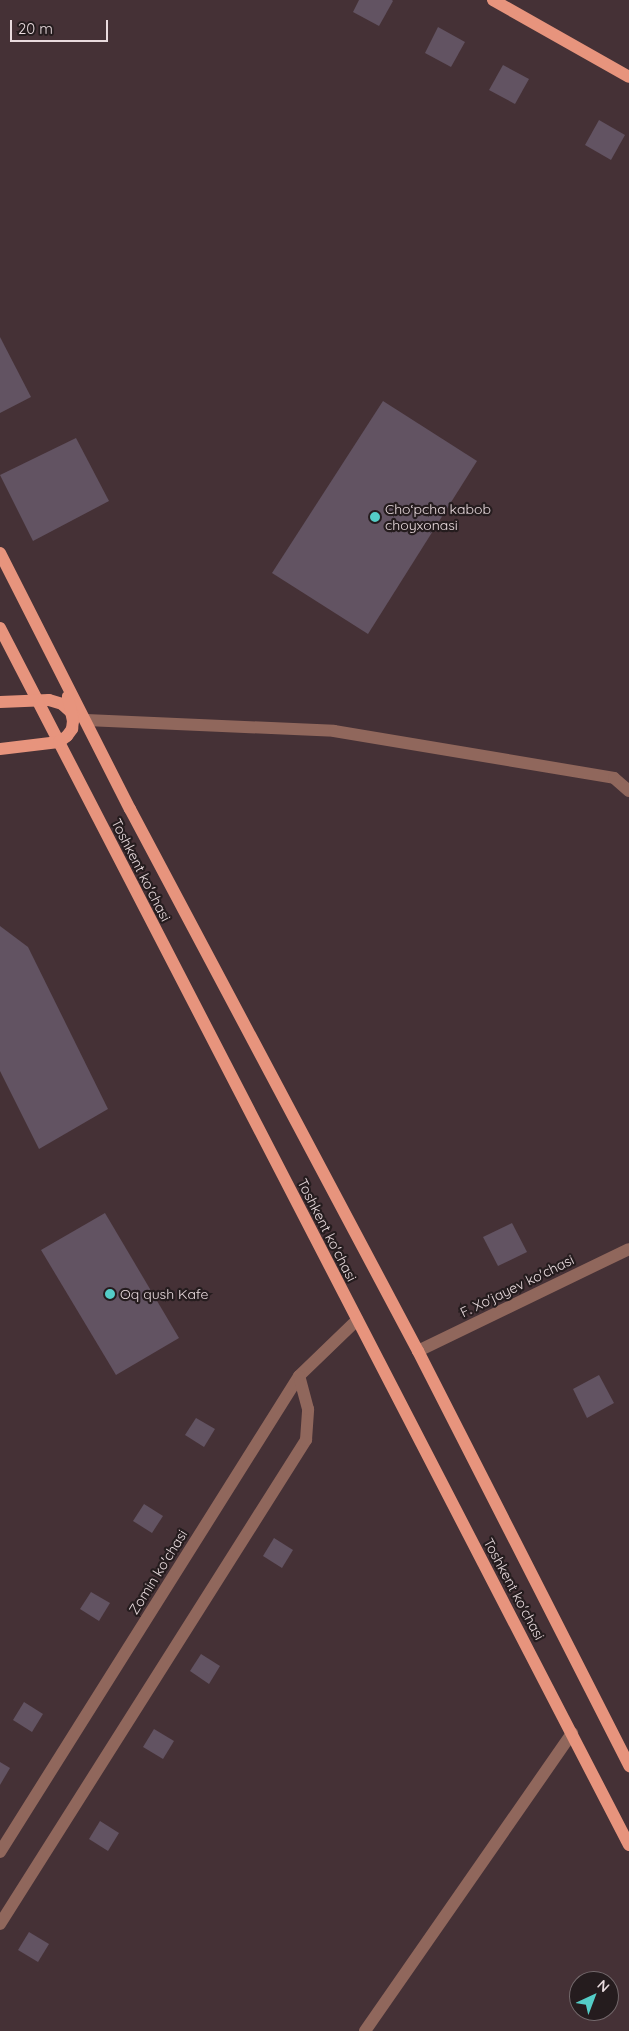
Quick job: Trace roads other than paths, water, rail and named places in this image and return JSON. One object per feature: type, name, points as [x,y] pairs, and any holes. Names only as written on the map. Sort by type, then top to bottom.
[{"type":"main road","points":[[493,0],[629,77]]},
{"type":"main road","name":"Toshkent ko'chasi","points":[[0,553],[103,754],[418,1351],[629,1766]]},
{"type":"main road","name":"Toshkent ko'chasi","points":[[0,628],[629,1845]]},
{"type":"main road","points":[[0,749],[59,742],[72,729],[72,712],[60,670]]},
{"type":"main road","points":[[0,702],[37,700],[62,704],[72,712],[103,754]]},
{"type":"street","points":[[86,720],[334,730],[614,778],[629,791]]},
{"type":"street","name":"F. Xo'jayev ko'chasi","points":[[418,1351],[629,1248]]},
{"type":"street","name":"Zomin ko'chasi","points":[[0,1852],[298,1376],[357,1320]]},
{"type":"street","points":[[0,1924],[306,1440],[308,1409],[298,1376]]},
{"type":"street","points":[[365,2031],[572,1733]]},
{"type":"place","name":"Cho‘pcha kabob choyxonasi","points":[[375,517]]},
{"type":"place","name":"Oq qush Kafe","points":[[110,1294]]}]
